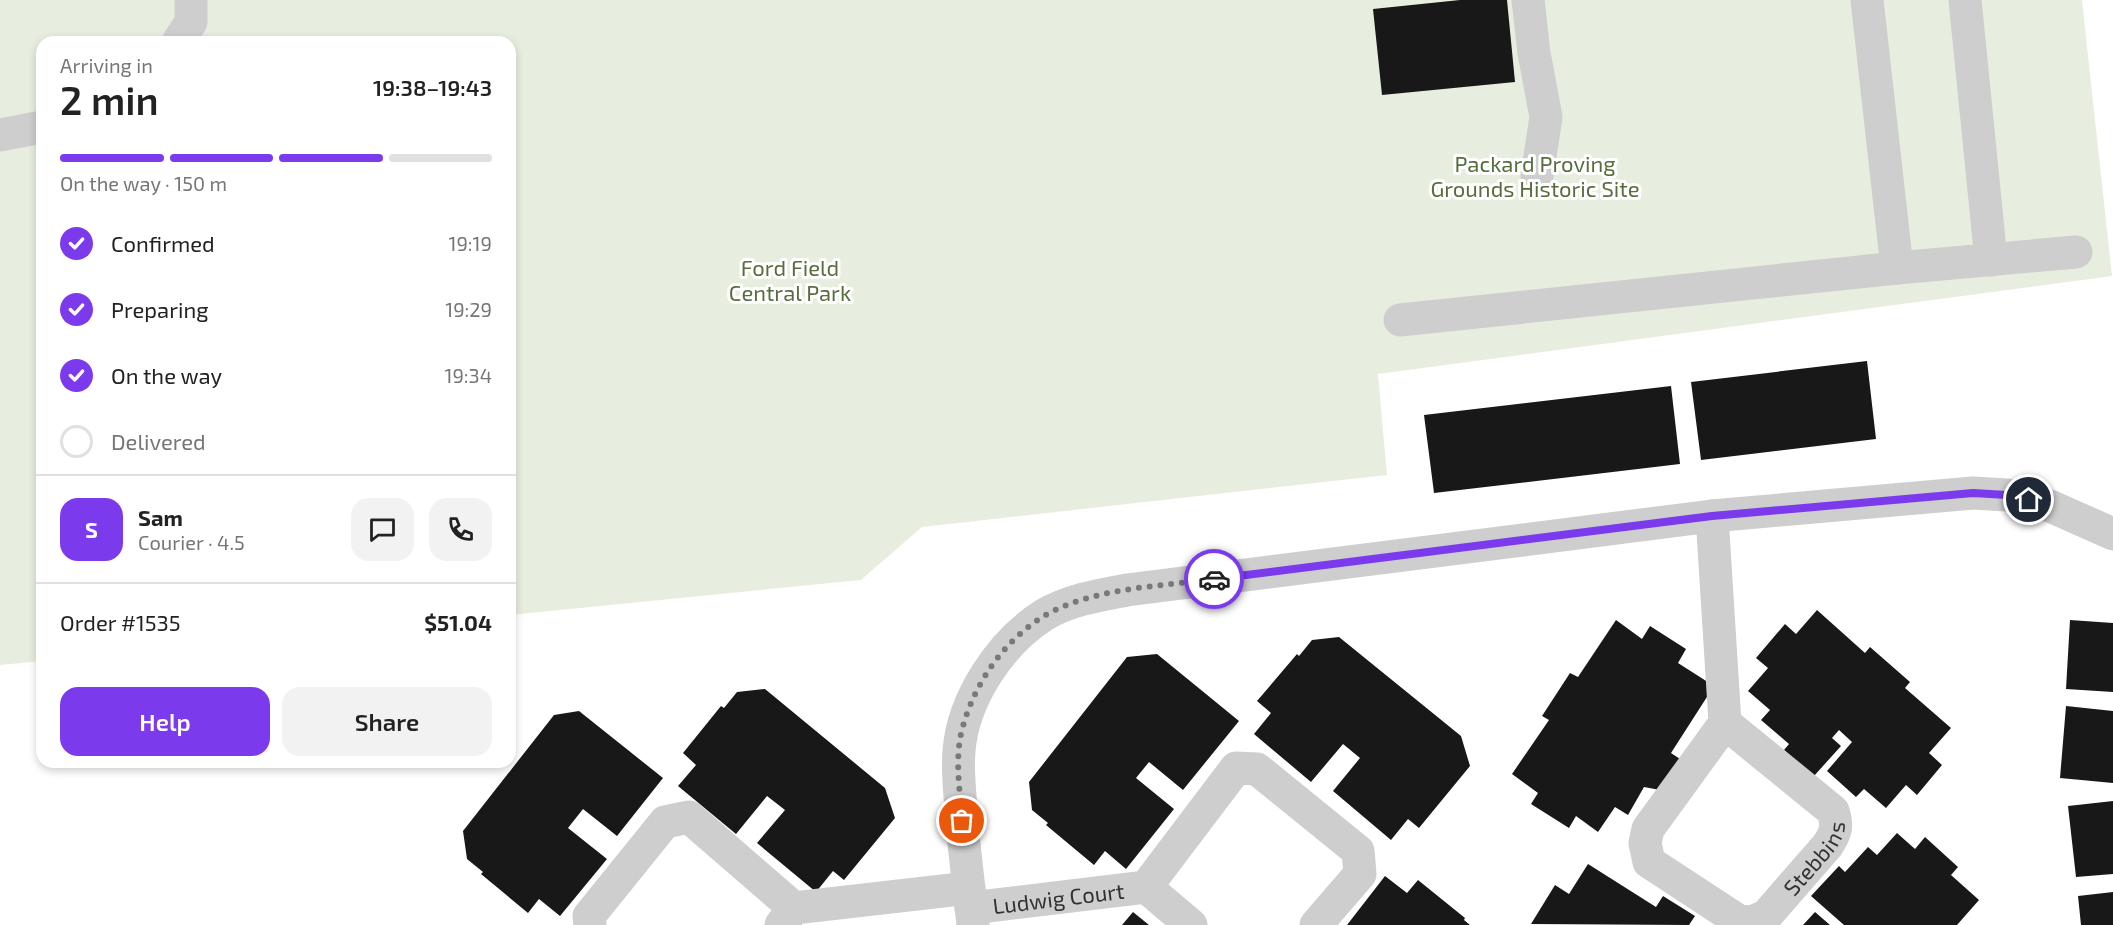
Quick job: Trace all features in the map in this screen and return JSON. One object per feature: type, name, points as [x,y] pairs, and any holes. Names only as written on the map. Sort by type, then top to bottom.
[{"type":"street","points":[[182,36],[191,22],[191,0]]},
{"type":"street","points":[[1528,0],[1534,53],[1546,117],[1537,176]]},
{"type":"street","points":[[1867,0],[1897,268]]},
{"type":"street","points":[[1965,0],[1991,260]]},
{"type":"street","points":[[0,135],[36,128]]},
{"type":"street","points":[[1400,320],[1897,268],[2076,252]]},
{"type":"street","points":[[971,907],[962,821],[959,751],[963,726],[988,672],[1008,646],[1024,630],[1063,606],[1106,594],[1712,516],[1973,493],[2007,495],[2050,506],[2113,534]]},
{"type":"street","points":[[1712,516],[1725,723]]},
{"type":"street","name":"Stebbins","points":[[1725,723],[1833,811],[1837,823],[1835,834],[1766,916],[1752,922],[1738,921],[1649,861],[1645,843],[1648,829],[1725,723]]},
{"type":"street","name":"Ludwig Court","points":[[787,917],[971,907],[1146,887],[1236,768],[1257,769],[1358,851],[1359,874],[1316,925]]},
{"type":"street","points":[[590,925],[589,916],[665,822],[689,817],[787,917]]},
{"type":"street","name":"Ludwig Court","points":[[1146,887],[1191,925]]},
{"type":"green space","name":"Ford Field Central Park","points":[[0,0],[2082,0],[2112,276],[1378,374],[1387,475],[922,527],[861,580],[516,614],[516,36],[36,36],[36,662],[0,665]]},
{"type":"building","points":[[1460,0],[1507,0],[1515,82],[1382,95],[1373,9]]},
{"type":"building","points":[[1867,361],[1876,439],[1701,460],[1691,382]]},
{"type":"building","points":[[1671,386],[1680,464],[1434,493],[1424,415]]},
{"type":"building","points":[[1817,610],[1865,653],[1870,647],[1910,682],[1905,688],[1951,728],[1929,753],[1942,765],[1917,795],[1906,785],[1886,808],[1864,789],[1856,797],[1827,771],[1852,742],[1839,730],[1832,738],[1841,746],[1814,776],[1784,750],[1789,744],[1761,720],[1770,710],[1748,691],[1768,668],[1756,658],[1785,624],[1796,634]]},
{"type":"building","points":[[1616,620],[1642,639],[1650,626],[1686,649],[1678,663],[1714,686],[1671,753],[1680,759],[1660,790],[1644,787],[1628,815],[1615,807],[1598,832],[1576,816],[1569,828],[1531,804],[1538,793],[1512,774],[1549,720],[1542,716],[1570,673],[1578,677]]},
{"type":"building","points":[[2070,620],[2113,623],[2113,692],[2066,689]]},
{"type":"building","points":[[1339,637],[1461,736],[1470,766],[1419,828],[1408,819],[1391,840],[1333,791],[1360,758],[1343,744],[1311,782],[1254,734],[1271,713],[1257,701],[1297,654],[1299,656],[1312,640]]},
{"type":"building","points":[[1157,654],[1239,721],[1183,790],[1149,762],[1136,778],[1174,809],[1126,869],[1105,851],[1094,865],[1046,825],[1048,823],[1032,810],[1029,782],[1127,657]]},
{"type":"building","points":[[765,689],[885,788],[895,818],[844,880],[833,871],[816,892],[757,843],[785,810],[767,796],[736,834],[678,786],[696,765],[683,753],[721,706],[724,708],[737,692]]},
{"type":"building","points":[[2066,706],[2113,711],[2113,783],[2060,778]]},
{"type":"building","points":[[579,711],[663,778],[617,836],[583,809],[568,828],[607,859],[560,916],[539,899],[528,913],[481,874],[483,872],[467,859],[463,831],[512,768],[516,768],[516,763],[554,715]]},
{"type":"building","points":[[2113,801],[2113,874],[2076,877],[2068,806]]},
{"type":"building","points":[[1897,833],[1915,849],[1925,837],[1958,867],[1951,875],[1979,900],[1957,925],[1844,925],[1811,896],[1839,866],[1845,872],[1868,847],[1877,855]]},
{"type":"building","points":[[1588,864],[1656,907],[1663,896],[1695,916],[1689,925],[1531,924],[1555,885],[1569,894]]},
{"type":"building","points":[[1385,876],[1407,893],[1418,880],[1465,918],[1464,920],[1470,925],[1347,925]]},
{"type":"building","points":[[2113,892],[2113,925],[2081,925],[2078,896]]},
{"type":"building","points":[[1133,912],[1149,925],[1122,925]]},
{"type":"building","points":[[1815,912],[1830,925],[1803,925]]},
{"type":"way so far","points":[[962,821],[959,751],[963,726],[988,672],[1024,630],[1045,615],[1081,600],[1127,590],[1214,579]]},
{"type":"route","points":[[1214,579],[1712,516],[1973,493],[2007,495],[2029,500]]},
{"type":"park label","name":"Packard Proving Grounds Historic Site","points":[[1535,176]]}]
